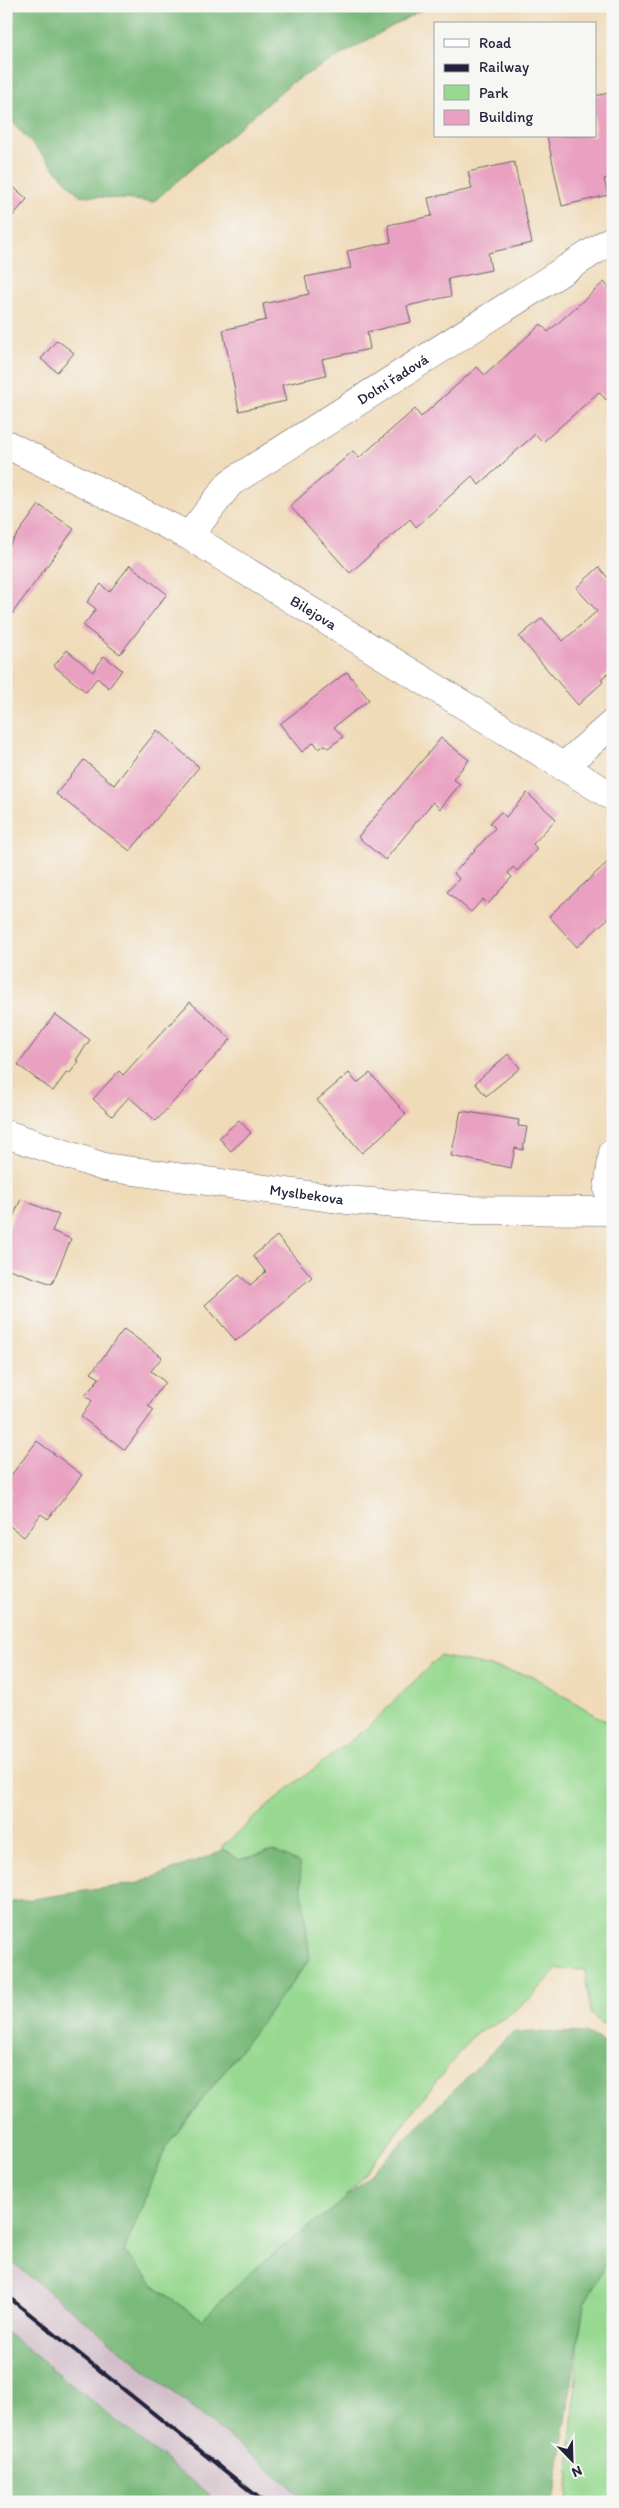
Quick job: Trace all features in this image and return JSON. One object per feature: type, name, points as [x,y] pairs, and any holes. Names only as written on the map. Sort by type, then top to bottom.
[{"type":"street","name":"Dolní řadová","points":[[189,536],[230,483],[613,239]]},
{"type":"street","name":"Bilejova","points":[[6,444],[189,536],[613,797]]},
{"type":"street","points":[[563,767],[613,723]]},
{"type":"street","name":"Myslbekova","points":[[6,1134],[104,1167],[346,1200],[473,1210],[613,1211]]},
{"type":"street","points":[[613,1152],[608,1189],[613,1207]]},
{"type":"shaded area","points":[[6,2257],[309,2502],[217,2502],[6,2332]]},
{"type":"green space","points":[[6,6],[428,6],[291,83],[153,202],[79,195],[6,115]]},
{"type":"green space","points":[[440,1656],[532,1676],[613,1726],[613,2034],[590,2013],[585,1970],[557,1969],[530,1999],[504,2018],[472,2036],[344,2200],[252,2271],[202,2320],[161,2292],[124,2251],[166,2147],[310,1959],[274,1851],[238,1860],[221,1847],[289,1788],[367,1728]]},
{"type":"green space","points":[[225,1850],[238,1860],[274,1851],[299,1863],[310,1959],[166,2147],[124,2251],[161,2292],[202,2320],[252,2271],[344,2200],[512,2032],[586,2033],[613,2048],[613,2250],[584,2304],[553,2502],[309,2502],[6,2257],[6,1903],[139,1883]]},
{"type":"green space","points":[[613,2250],[613,2502],[567,2502],[579,2336],[584,2304]]},
{"type":"green space","points":[[6,2332],[217,2502],[6,2502]]},
{"type":"building","points":[[613,92],[613,177],[604,179],[608,195],[562,206],[547,138],[596,138],[596,96]]},
{"type":"building","points":[[514,162],[532,243],[488,253],[491,270],[448,279],[451,296],[407,306],[411,322],[367,332],[370,349],[322,359],[326,375],[282,385],[286,401],[239,411],[223,330],[266,320],[263,304],[309,294],[305,277],[351,268],[347,251],[391,242],[388,225],[432,216],[428,198],[472,189],[468,172]]},
{"type":"building","points":[[11,185],[27,199],[11,218],[6,214],[6,191]]},
{"type":"building","points":[[604,282],[611,290],[613,289],[613,394],[606,400],[599,392],[543,442],[535,434],[479,485],[472,476],[416,527],[410,519],[350,573],[290,506],[353,451],[359,458],[415,409],[421,417],[477,367],[485,375],[541,324],[548,332]]},
{"type":"building","points":[[57,340],[74,353],[57,372],[41,359]]},
{"type":"building","points":[[39,505],[74,529],[6,622],[6,550]]},
{"type":"building","points":[[130,565],[167,594],[120,654],[83,626],[96,609],[87,602],[101,584],[109,592]]},
{"type":"building","points":[[599,567],[613,584],[613,669],[601,679],[603,682],[578,705],[519,637],[542,618],[563,641],[597,611],[576,588]]},
{"type":"building","points":[[67,650],[93,672],[104,656],[122,670],[109,688],[97,678],[86,692],[54,666]]},
{"type":"building","points":[[347,672],[369,700],[334,727],[343,737],[328,748],[325,745],[319,749],[314,742],[302,752],[280,724]]},
{"type":"building","points":[[157,730],[199,767],[130,851],[56,794],[84,760],[114,785]]},
{"type":"building","points":[[441,738],[469,760],[453,779],[460,784],[440,809],[433,802],[385,860],[358,837]]},
{"type":"building","points":[[527,793],[556,819],[533,844],[537,849],[517,871],[513,867],[508,873],[512,877],[488,904],[483,899],[471,912],[447,892],[459,879],[454,873],[495,828],[490,823],[501,812],[506,817]]},
{"type":"building","points":[[611,859],[613,862],[613,914],[577,947],[549,916]]},
{"type":"building","points":[[190,1002],[231,1039],[156,1121],[129,1097],[112,1116],[93,1099],[119,1071],[123,1075]]},
{"type":"building","points":[[55,1014],[90,1040],[76,1060],[79,1061],[70,1073],[67,1072],[53,1091],[18,1065]]},
{"type":"building","points":[[508,1054],[520,1068],[486,1096],[475,1083]]},
{"type":"building","points":[[349,1073],[357,1083],[370,1073],[406,1114],[362,1153],[317,1100]]},
{"type":"building","points":[[461,1111],[519,1120],[518,1126],[527,1127],[523,1150],[515,1148],[511,1168],[451,1156]]},
{"type":"building","points":[[239,1120],[251,1133],[231,1151],[219,1138]]},
{"type":"building","points":[[21,1199],[59,1215],[52,1231],[71,1239],[52,1284],[6,1268],[6,1233]]},
{"type":"building","points":[[277,1236],[312,1277],[236,1341],[205,1305],[239,1275],[250,1285],[266,1272],[253,1256]]},
{"type":"building","points":[[124,1329],[162,1357],[151,1371],[165,1382],[148,1406],[154,1410],[125,1450],[81,1417],[92,1401],[85,1396],[99,1378],[91,1373]]},
{"type":"building","points":[[37,1441],[82,1475],[48,1519],[41,1514],[24,1537],[6,1523],[6,1500],[12,1492],[6,1488],[6,1482]]},
{"type":"railway","points":[[6,2295],[264,2502]]}]
